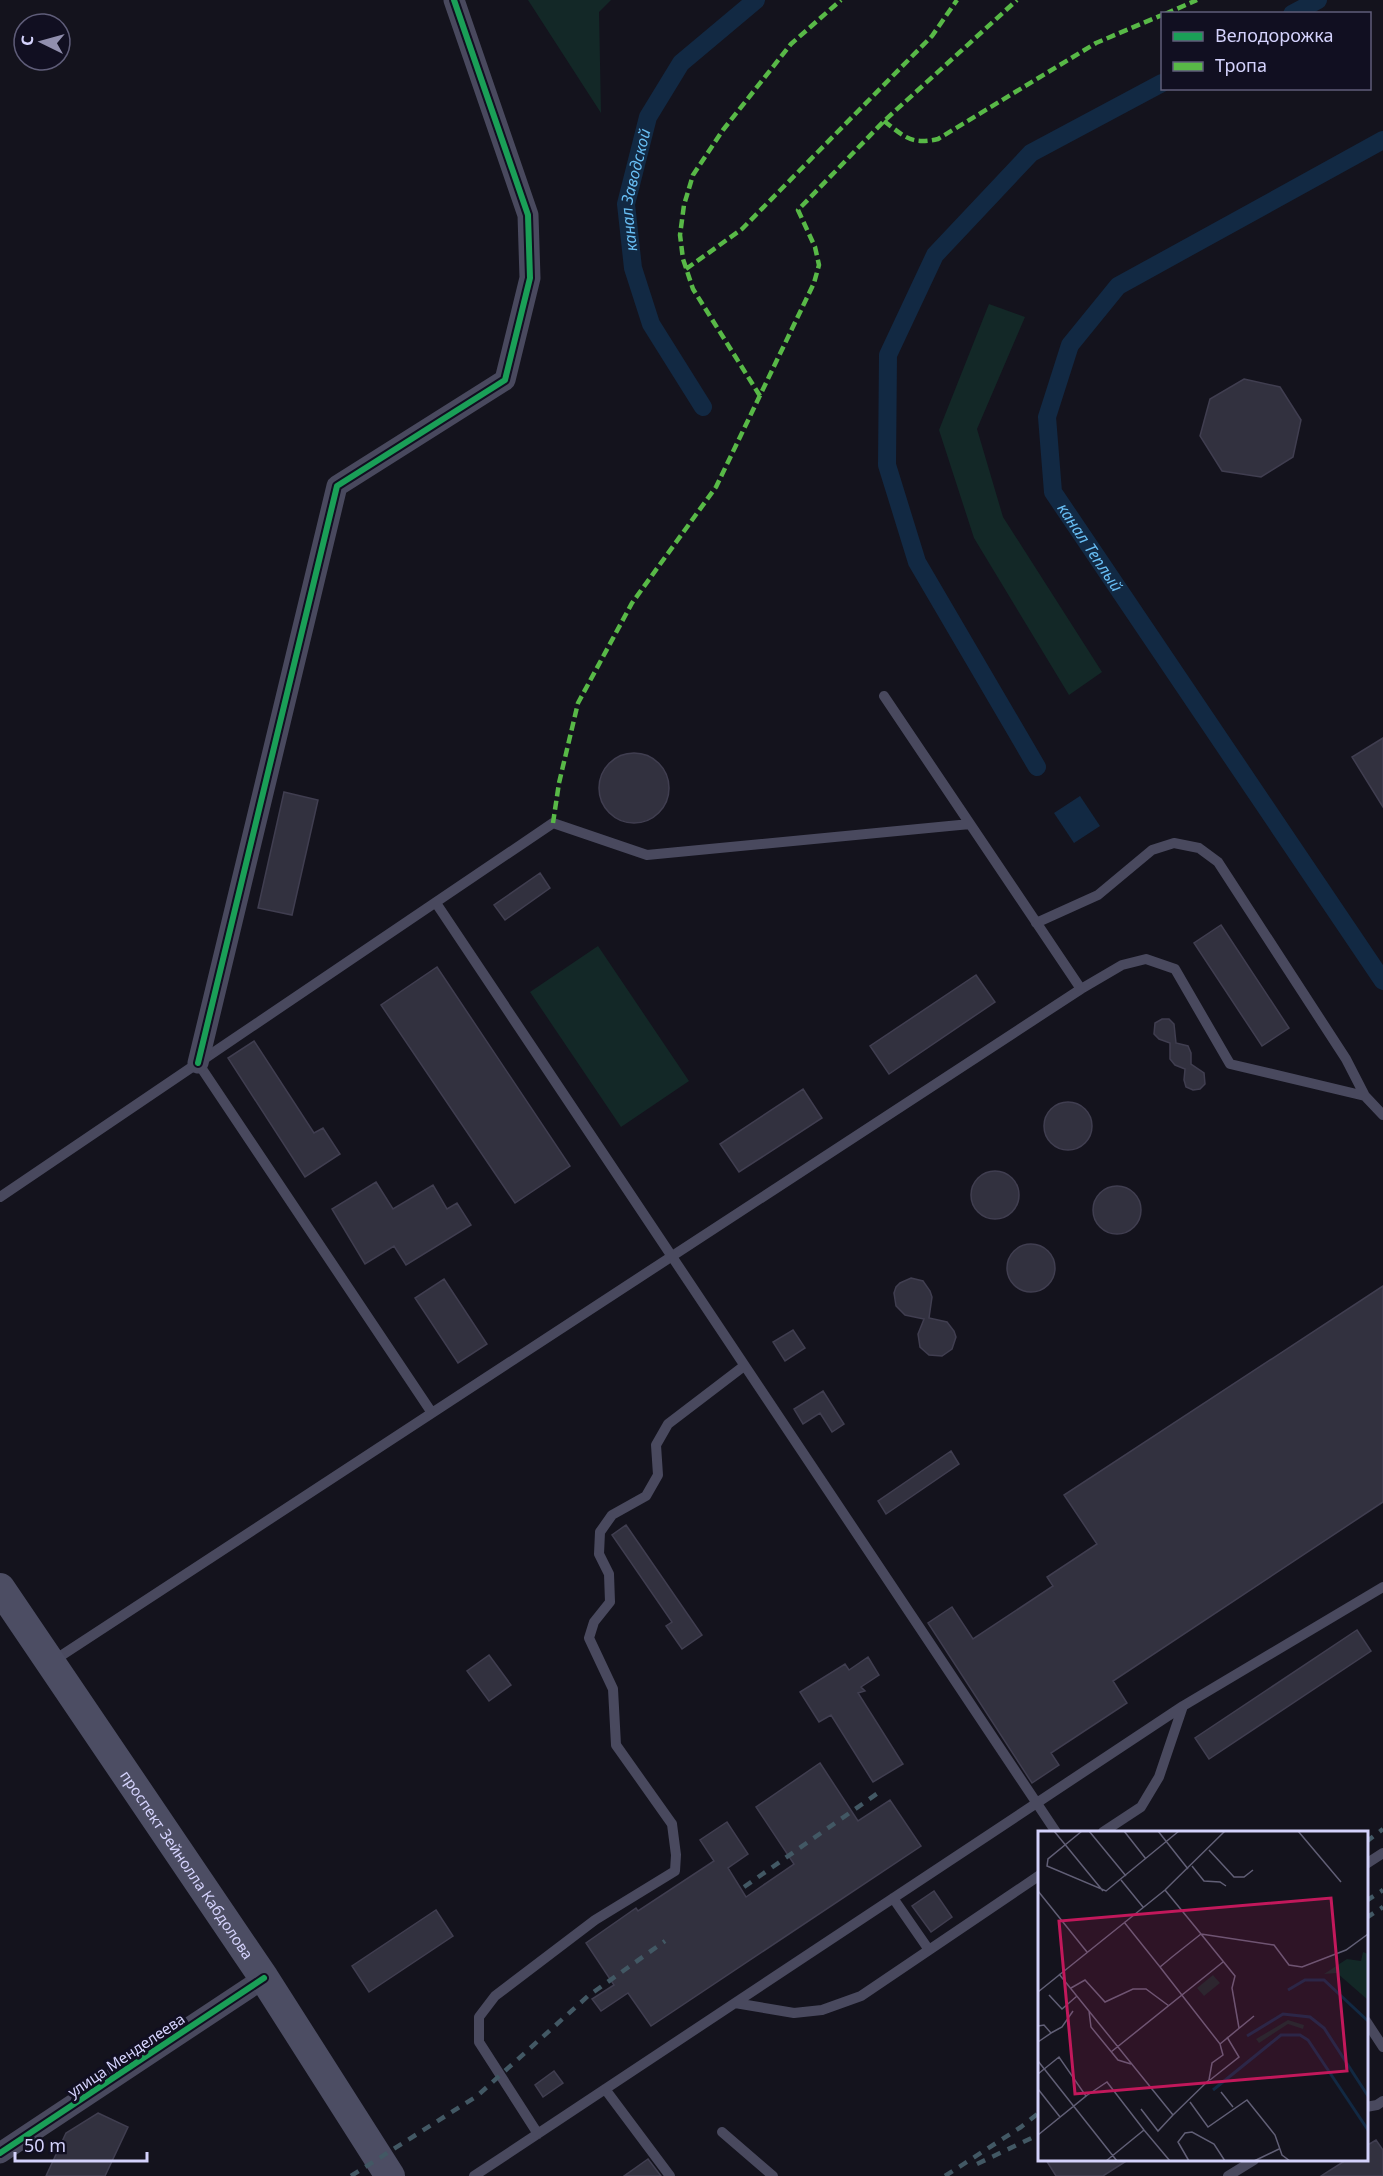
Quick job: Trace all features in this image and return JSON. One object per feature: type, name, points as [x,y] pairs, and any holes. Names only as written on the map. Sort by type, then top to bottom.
[{"type":"main road","name":"проспект Зейнолла Кабдолова","points":[[0,1588],[264,1978],[390,2176]]},
{"type":"street","points":[[198,1063],[337,486],[505,380],[530,278],[528,215],[454,0]]},
{"type":"street","name":"улица Менделеева","points":[[0,2153],[264,1978]]},
{"type":"lane","points":[[884,696],[1081,989]]},
{"type":"lane","points":[[0,1197],[553,823],[647,855],[970,824]]},
{"type":"lane","points":[[1036,923],[1098,895],[1152,850],[1174,843],[1199,848],[1218,862],[1346,1059],[1365,1096],[1383,1115]]},
{"type":"lane","points":[[436,903],[1055,1831]]},
{"type":"lane","points":[[49,1663],[1081,989],[1122,965],[1146,959],[1175,969],[1230,1064],[1365,1096]]},
{"type":"lane","points":[[198,1063],[432,1413]]},
{"type":"lane","points":[[538,2134],[479,2042],[479,2017],[495,1996],[595,1920],[675,1871],[676,1855],[672,1824],[616,1745],[613,1689],[589,1638],[594,1622],[610,1602],[609,1574],[599,1554],[600,1532],[612,1515],[646,1496],[658,1475],[656,1445],[668,1424],[744,1366]]},
{"type":"lane","points":[[474,2176],[1183,1706],[1383,1587]]},
{"type":"lane","points":[[1106,1831],[1141,1807],[1159,1777],[1183,1706]]},
{"type":"lane","points":[[1368,1863],[1383,1853]]},
{"type":"lane","points":[[735,2003],[794,2013],[822,2010],[861,1996],[1038,1876]]},
{"type":"lane","points":[[893,1898],[929,1950]]},
{"type":"lane","points":[[1368,2024],[1383,2047]]},
{"type":"lane","points":[[605,2089],[669,2176]]},
{"type":"lane","points":[[1368,2107],[1383,2101]]},
{"type":"lane","points":[[722,2132],[773,2176]]},
{"type":"lane","points":[[1228,2176],[1252,2161]]},
{"type":"green space","points":[[528,0],[611,0],[599,12],[601,113]]},
{"type":"green space","points":[[989,304],[1025,317],[977,429],[1003,517],[1102,672],[1069,695],[974,538],[939,430]]},
{"type":"green space","points":[[598,946],[689,1081],[621,1127],[530,992]]},
{"type":"water","points":[[1080,796],[1100,826],[1074,843],[1054,813]]},
{"type":"building","points":[[1244,379],[1280,387],[1301,420],[1293,457],[1261,477],[1222,471],[1200,436],[1210,399]]},
{"type":"building","points":[[1383,738],[1383,807],[1352,757]]},
{"type":"building","points":[[634,753],[647,756],[659,763],[666,775],[669,788],[666,801],[659,813],[647,820],[634,823],[621,820],[609,813],[602,801],[599,788],[602,775],[609,763],[621,756]]},
{"type":"building","points":[[284,792],[318,800],[292,915],[258,908]]},
{"type":"building","points":[[540,873],[550,888],[505,920],[494,905]]},
{"type":"building","points":[[1221,925],[1289,1028],[1262,1046],[1194,943]]},
{"type":"building","points":[[437,967],[570,1166],[515,1203],[381,1005]]},
{"type":"building","points":[[976,975],[995,1002],[889,1074],[870,1046]]},
{"type":"building","points":[[1162,1019],[1169,1019],[1174,1024],[1176,1043],[1188,1046],[1191,1053],[1191,1064],[1204,1073],[1205,1084],[1200,1089],[1193,1090],[1186,1087],[1185,1069],[1175,1065],[1170,1059],[1170,1043],[1159,1039],[1154,1034],[1155,1023]]},
{"type":"building","points":[[254,1041],[314,1133],[323,1128],[340,1154],[305,1177],[228,1058]]},
{"type":"building","points":[[803,1089],[822,1118],[739,1172],[720,1144]]},
{"type":"building","points":[[1063,1102],[1073,1102],[1085,1109],[1092,1121],[1092,1131],[1085,1143],[1073,1150],[1063,1150],[1048,1139],[1044,1131],[1044,1121],[1055,1106]]},
{"type":"building","points":[[990,1171],[1000,1171],[1012,1178],[1019,1190],[1019,1200],[1012,1212],[1000,1219],[990,1219],[975,1208],[971,1200],[971,1190],[982,1175]]},
{"type":"building","points":[[376,1182],[393,1209],[433,1185],[447,1209],[457,1203],[471,1225],[406,1265],[394,1246],[365,1264],[332,1209]]},
{"type":"building","points":[[1112,1186],[1122,1186],[1134,1193],[1141,1205],[1141,1215],[1134,1227],[1122,1234],[1112,1234],[1097,1223],[1093,1215],[1093,1205],[1104,1190]]},
{"type":"building","points":[[1026,1244],[1036,1244],[1048,1251],[1055,1263],[1055,1273],[1048,1285],[1036,1292],[1026,1292],[1011,1281],[1007,1273],[1007,1263],[1018,1248]]},
{"type":"building","points":[[911,1278],[923,1281],[930,1291],[932,1297],[929,1318],[947,1322],[954,1331],[956,1337],[952,1349],[942,1356],[929,1355],[920,1347],[918,1334],[924,1319],[905,1315],[896,1306],[894,1293],[896,1287]]},
{"type":"building","points":[[444,1279],[487,1344],[458,1363],[415,1298]]},
{"type":"building","points":[[1383,1286],[1383,1502],[1113,1681],[1127,1703],[1051,1753],[1059,1765],[1032,1783],[928,1623],[952,1607],[973,1639],[1053,1586],[1047,1577],[1097,1544],[1064,1495]]},
{"type":"building","points":[[793,1330],[805,1348],[785,1361],[773,1342]]},
{"type":"building","points":[[823,1391],[844,1424],[832,1432],[820,1413],[803,1424],[794,1409]]},
{"type":"building","points":[[951,1451],[959,1464],[886,1514],[878,1501]]},
{"type":"building","points":[[626,1525],[702,1635],[682,1649],[666,1626],[672,1622],[612,1535]]},
{"type":"building","points":[[1357,1630],[1371,1651],[1209,1759],[1195,1738]]},
{"type":"building","points":[[489,1655],[511,1685],[489,1701],[467,1671]]},
{"type":"building","points":[[868,1657],[879,1675],[861,1687],[865,1691],[858,1693],[903,1764],[873,1782],[831,1715],[819,1722],[800,1692],[845,1664],[849,1670]]},
{"type":"building","points":[[820,1763],[858,1821],[890,1800],[921,1846],[651,2026],[628,1993],[601,2011],[592,1999],[614,1985],[586,1943],[636,1908],[638,1911],[714,1861],[700,1840],[727,1822],[748,1854],[728,1868],[746,1897],[794,1864],[756,1807]]},
{"type":"building","points":[[934,1891],[952,1917],[931,1932],[912,1906]]},
{"type":"building","points":[[436,1910],[453,1936],[369,1992],[352,1966]]},
{"type":"building","points":[[554,2071],[563,2083],[543,2097],[535,2085]]},
{"type":"building","points":[[98,2113],[128,2127],[105,2176],[46,2176],[66,2133]]},
{"type":"building","points":[[1376,2140],[1383,2150],[1383,2176],[1321,2176],[1344,2161],[1368,2161],[1368,2145]]},
{"type":"building","points":[[648,2159],[661,2176],[624,2176]]},
{"type":"building","points":[[1047,2161],[1126,2161],[1103,2176],[1056,2176]]},
{"type":"waterway","name":"канал Заводской","points":[[703,407],[651,324],[633,268],[626,204],[648,117],[681,63],[756,0]]},
{"type":"waterway","name":"канал Теплый","points":[[1296,12],[1318,0]]},
{"type":"waterway","name":"канал Теплый","points":[[1037,767],[917,562],[887,465],[888,355],[935,255],[1031,153],[1161,84]]},
{"type":"waterway","name":"канал Теплый","points":[[1383,140],[1118,286],[1070,345],[1047,417],[1053,492],[1383,981]]},
{"type":"railway","points":[[744,1887],[878,1793]]},
{"type":"railway","points":[[1368,1840],[1383,1829]]},
{"type":"railway","points":[[1368,1900],[1383,1890]]},
{"type":"railway","points":[[1368,1917],[1383,1907]]},
{"type":"railway","points":[[351,2176],[477,2096],[588,1996],[665,1941]]},
{"type":"railway","points":[[945,2176],[1038,2114]]},
{"type":"railway","points":[[977,2164],[1038,2135]]},
{"type":"marked path","points":[[760,396],[693,289],[683,259],[680,235],[684,205],[693,175],[723,130],[791,44],[841,0]]},
{"type":"marked path","points":[[686,269],[742,229],[932,36],[957,0]]},
{"type":"marked path","points":[[553,823],[559,783],[578,703],[632,603],[716,487],[814,283],[819,265],[815,247],[798,210],[884,121],[1017,0]]},
{"type":"marked path","points":[[1170,12],[1197,0]]},
{"type":"marked path","points":[[884,121],[909,138],[921,141],[938,139],[1096,43],[1161,15]]},
{"type":"cycle path","points":[[198,1063],[337,486],[505,380],[530,278],[528,215],[454,0]]},
{"type":"cycle path","points":[[0,2153],[264,1978]]}]
